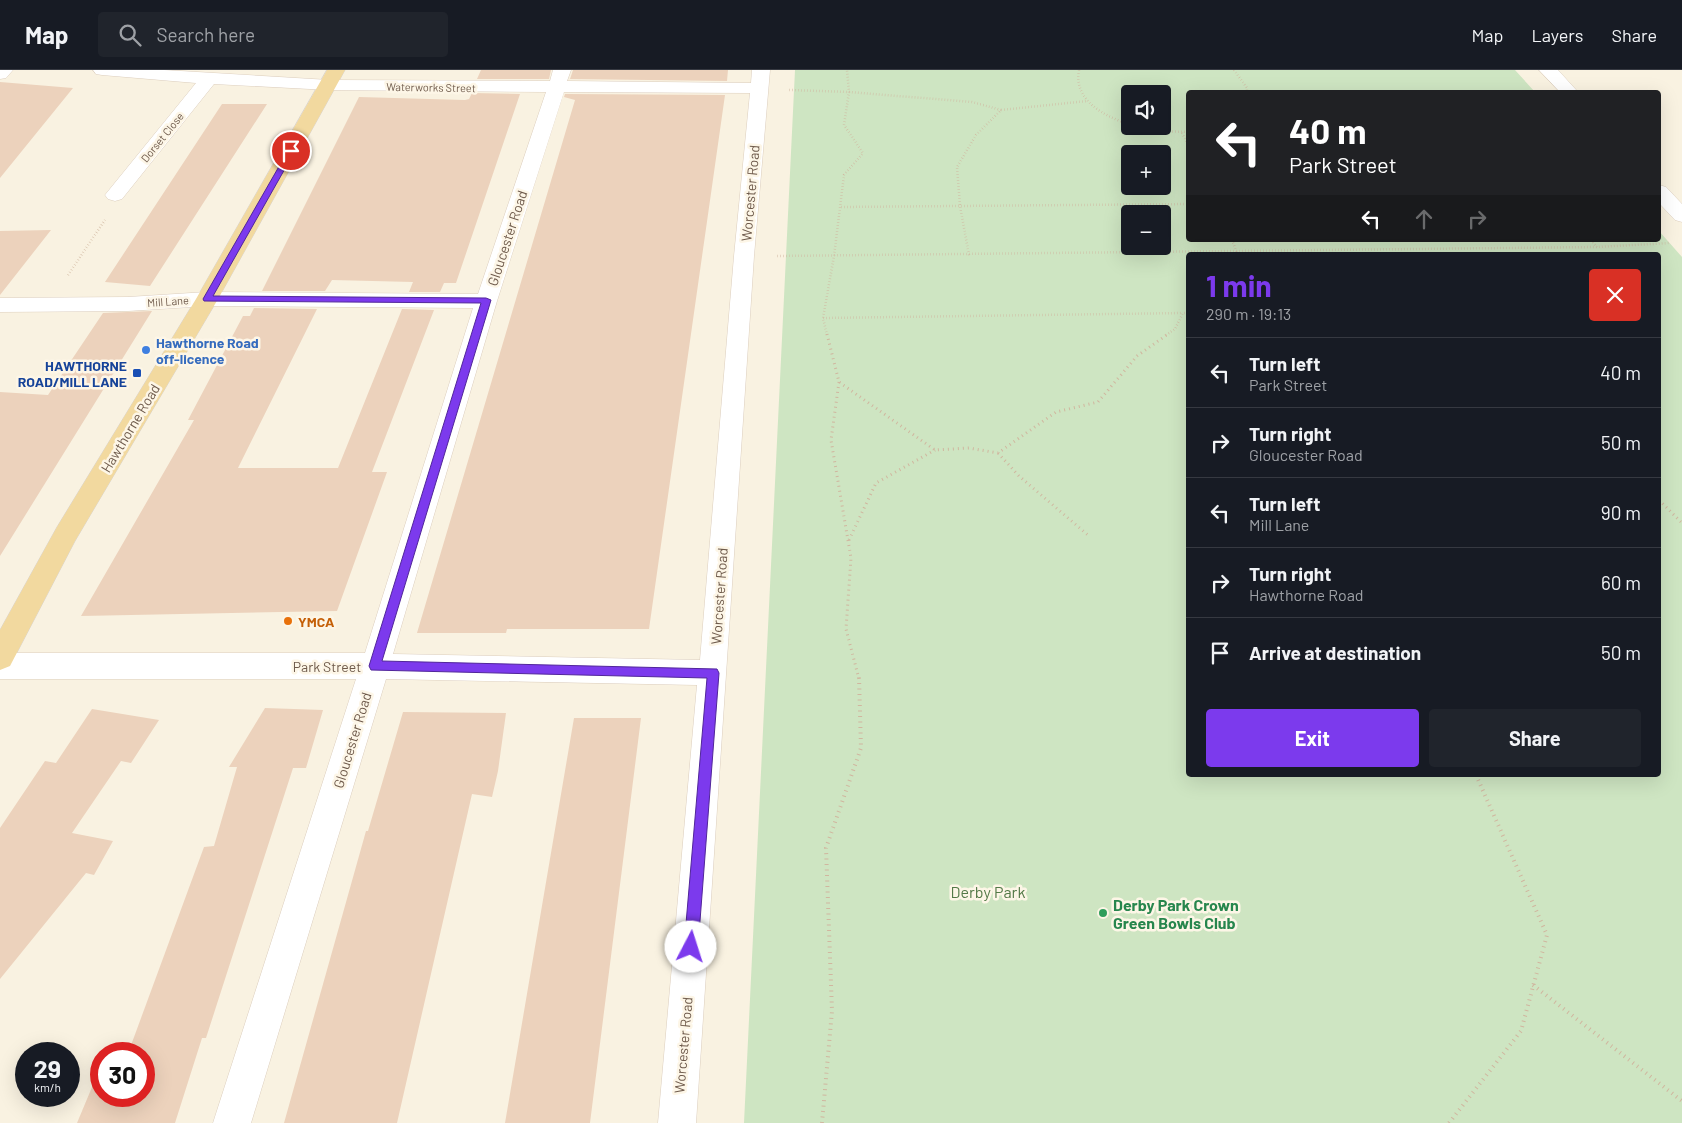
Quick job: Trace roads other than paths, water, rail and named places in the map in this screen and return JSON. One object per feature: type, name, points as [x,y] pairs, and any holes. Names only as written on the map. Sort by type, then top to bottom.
[{"type":"main road","name":"Hawthorne Road","points":[[0,657],[66,534],[207,299],[332,78]]},
{"type":"street","points":[[0,74],[4,70]]},
{"type":"street","name":"Waterworks Street","points":[[109,70],[209,79],[760,79]]},
{"type":"street","points":[[1548,70],[1567,90]]},
{"type":"street","name":"Dorset Close","points":[[115,196],[209,79]]},
{"type":"street","name":"Gloucester Road","points":[[232,1123],[375,666],[486,300],[559,79]]},
{"type":"street","name":"Worcester Road","points":[[677,1123],[744,256],[760,79]]},
{"type":"street","points":[[1661,193],[1682,216]]},
{"type":"street","name":"Mill Lane","points":[[0,305],[128,304],[207,299],[486,300]]},
{"type":"street","name":"Park Street","points":[[0,666],[375,666],[713,673]]},
{"type":"place","name":"Hawthorne Road off-licence","points":[[146,350]]},
{"type":"place","name":"HAWTHORNE ROAD/MILL LANE","points":[[137,373]]},
{"type":"place","name":"YMCA","points":[[288,621]]},
{"type":"place","name":"Derby Park Crown Green Bowls Club","points":[[1103,913]]},
{"type":"park label","name":"Derby Park","points":[[988,891]]}]
